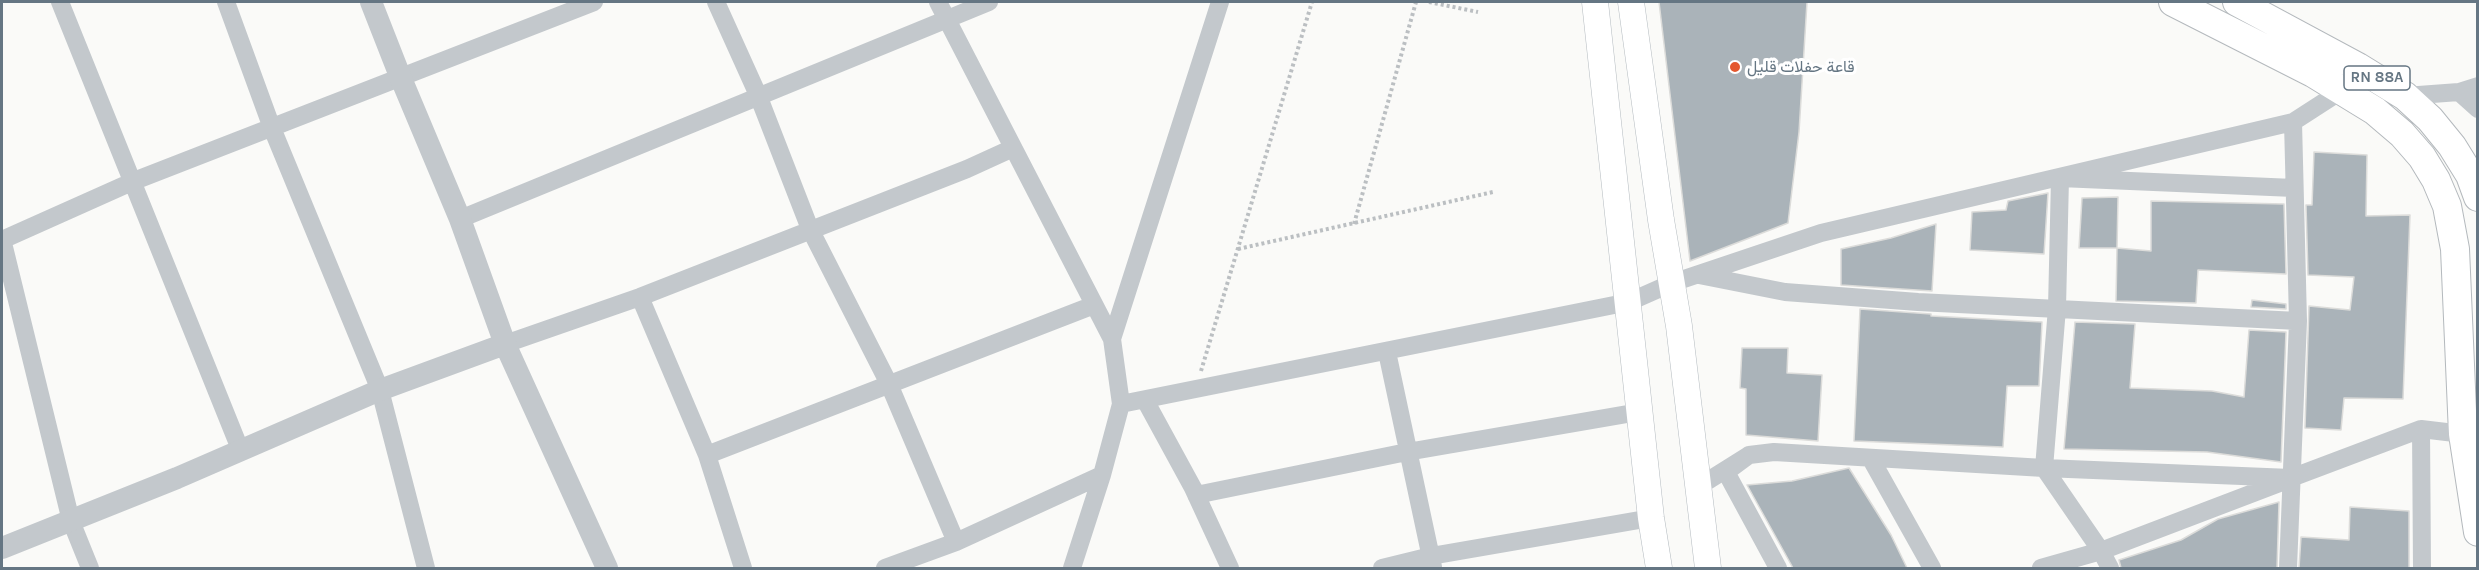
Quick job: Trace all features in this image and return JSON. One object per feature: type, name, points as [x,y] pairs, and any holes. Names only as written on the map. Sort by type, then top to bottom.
[{"type":"highway","points":[[2173,2],[2313,73],[2375,111],[2402,134],[2422,157],[2436,180],[2447,206],[2456,249],[2463,434],[2478,532]]},
{"type":"highway","name":"RN 88A","points":[[2237,2],[2358,67],[2405,96],[2430,119],[2451,146],[2470,175],[2478,197]]},
{"type":"main road","points":[[1595,2],[1639,412],[1659,568]]},
{"type":"main road","points":[[1631,2],[1642,95],[1679,326],[1708,568]]},
{"type":"street","points":[[60,2],[240,449]]},
{"type":"street","points":[[226,2],[272,128],[380,390],[426,568]]},
{"type":"street","points":[[371,2],[460,219],[505,344],[607,568]]},
{"type":"street","points":[[90,568],[71,521],[2,240],[134,181],[594,2]]},
{"type":"street","points":[[716,2],[758,95],[810,229],[889,384],[956,542]]},
{"type":"street","points":[[938,2],[1112,339],[1121,404],[1102,475],[1072,568]]},
{"type":"street","points":[[460,219],[989,2]]},
{"type":"street","points":[[1112,339],[1220,2]]},
{"type":"street","points":[[2405,96],[2459,92],[2478,86]]},
{"type":"street","points":[[1121,404],[1629,302],[1672,283],[1821,233],[2293,122],[2341,91]]},
{"type":"street","points":[[2459,92],[2478,109]]},
{"type":"street","points":[[2288,568],[2298,321],[2293,122]]},
{"type":"street","points":[[2,548],[177,478],[380,390],[640,297],[968,169],[1013,148]]},
{"type":"street","points":[[2060,178],[2294,188]]},
{"type":"street","points":[[2060,178],[2057,308],[2044,468],[2101,550],[2110,568]]},
{"type":"street","points":[[1697,275],[1785,292],[2298,321]]},
{"type":"street","points":[[640,297],[708,455],[743,568]]},
{"type":"street","points":[[708,455],[1094,305]]},
{"type":"street","points":[[1387,352],[1432,562]]},
{"type":"street","points":[[1145,400],[1196,495],[1230,568]]},
{"type":"street","points":[[1196,495],[1407,452],[1639,412]]},
{"type":"street","points":[[2421,429],[2422,568]]},
{"type":"street","points":[[2042,568],[2101,550],[2421,429],[2463,434]]},
{"type":"street","points":[[1698,487],[1749,455],[1774,452],[2044,468],[2292,478]]},
{"type":"street","points":[[1749,455],[1726,472],[1778,568]]},
{"type":"street","points":[[1871,459],[1932,568]]},
{"type":"street","points":[[885,568],[956,542],[1102,475]]},
{"type":"street","points":[[1382,568],[1432,562],[1651,518]]},
{"type":"path","points":[[1195,388],[1312,2]]},
{"type":"path","points":[[1354,224],[1416,2]]},
{"type":"path","points":[[1429,2],[1478,12]]},
{"type":"path","points":[[1237,250],[1493,192]]},
{"type":"building","name":"قاعة حفلات قليل","points":[[1659,2],[1807,2],[1799,132],[1788,223],[1690,261]]},
{"type":"building","points":[[2314,152],[2367,155],[2366,216],[2410,215],[2403,399],[2344,398],[2341,430],[2305,428],[2309,306],[2350,310],[2354,277],[2308,275],[2306,205],[2312,205]]},
{"type":"building","points":[[2048,193],[2044,254],[1970,250],[1972,212],[2006,210],[2008,201]]},
{"type":"building","points":[[2118,197],[2117,248],[2079,248],[2082,198]]},
{"type":"building","points":[[2151,201],[2284,204],[2286,274],[2198,270],[2196,303],[2116,301],[2117,248],[2151,251]]},
{"type":"building","points":[[1936,224],[1932,291],[1841,285],[1841,249],[1891,238]]},
{"type":"building","points":[[2252,300],[2286,304],[2286,309],[2251,307]]},
{"type":"building","points":[[1860,309],[1931,314],[1931,316],[2042,322],[2039,386],[2007,386],[2003,447],[1854,441]]},
{"type":"building","points":[[2075,322],[2135,324],[2130,388],[2212,391],[2244,397],[2249,330],[2286,332],[2281,462],[2207,452],[2064,449]]},
{"type":"building","points":[[1742,348],[1788,348],[1787,373],[1822,375],[1818,441],[1746,435],[1746,389],[1740,388]]},
{"type":"building","points":[[1849,468],[1891,535],[1907,568],[1793,568],[1747,485],[1792,481]]},
{"type":"building","points":[[2279,502],[2277,568],[2121,568],[2119,560],[2181,540],[2218,519]]},
{"type":"building","points":[[2350,507],[2409,511],[2409,568],[2299,568],[2301,537],[2349,540]]},
{"type":"place","name":"قاعة حفلات قليل","points":[[1735,67]]}]
